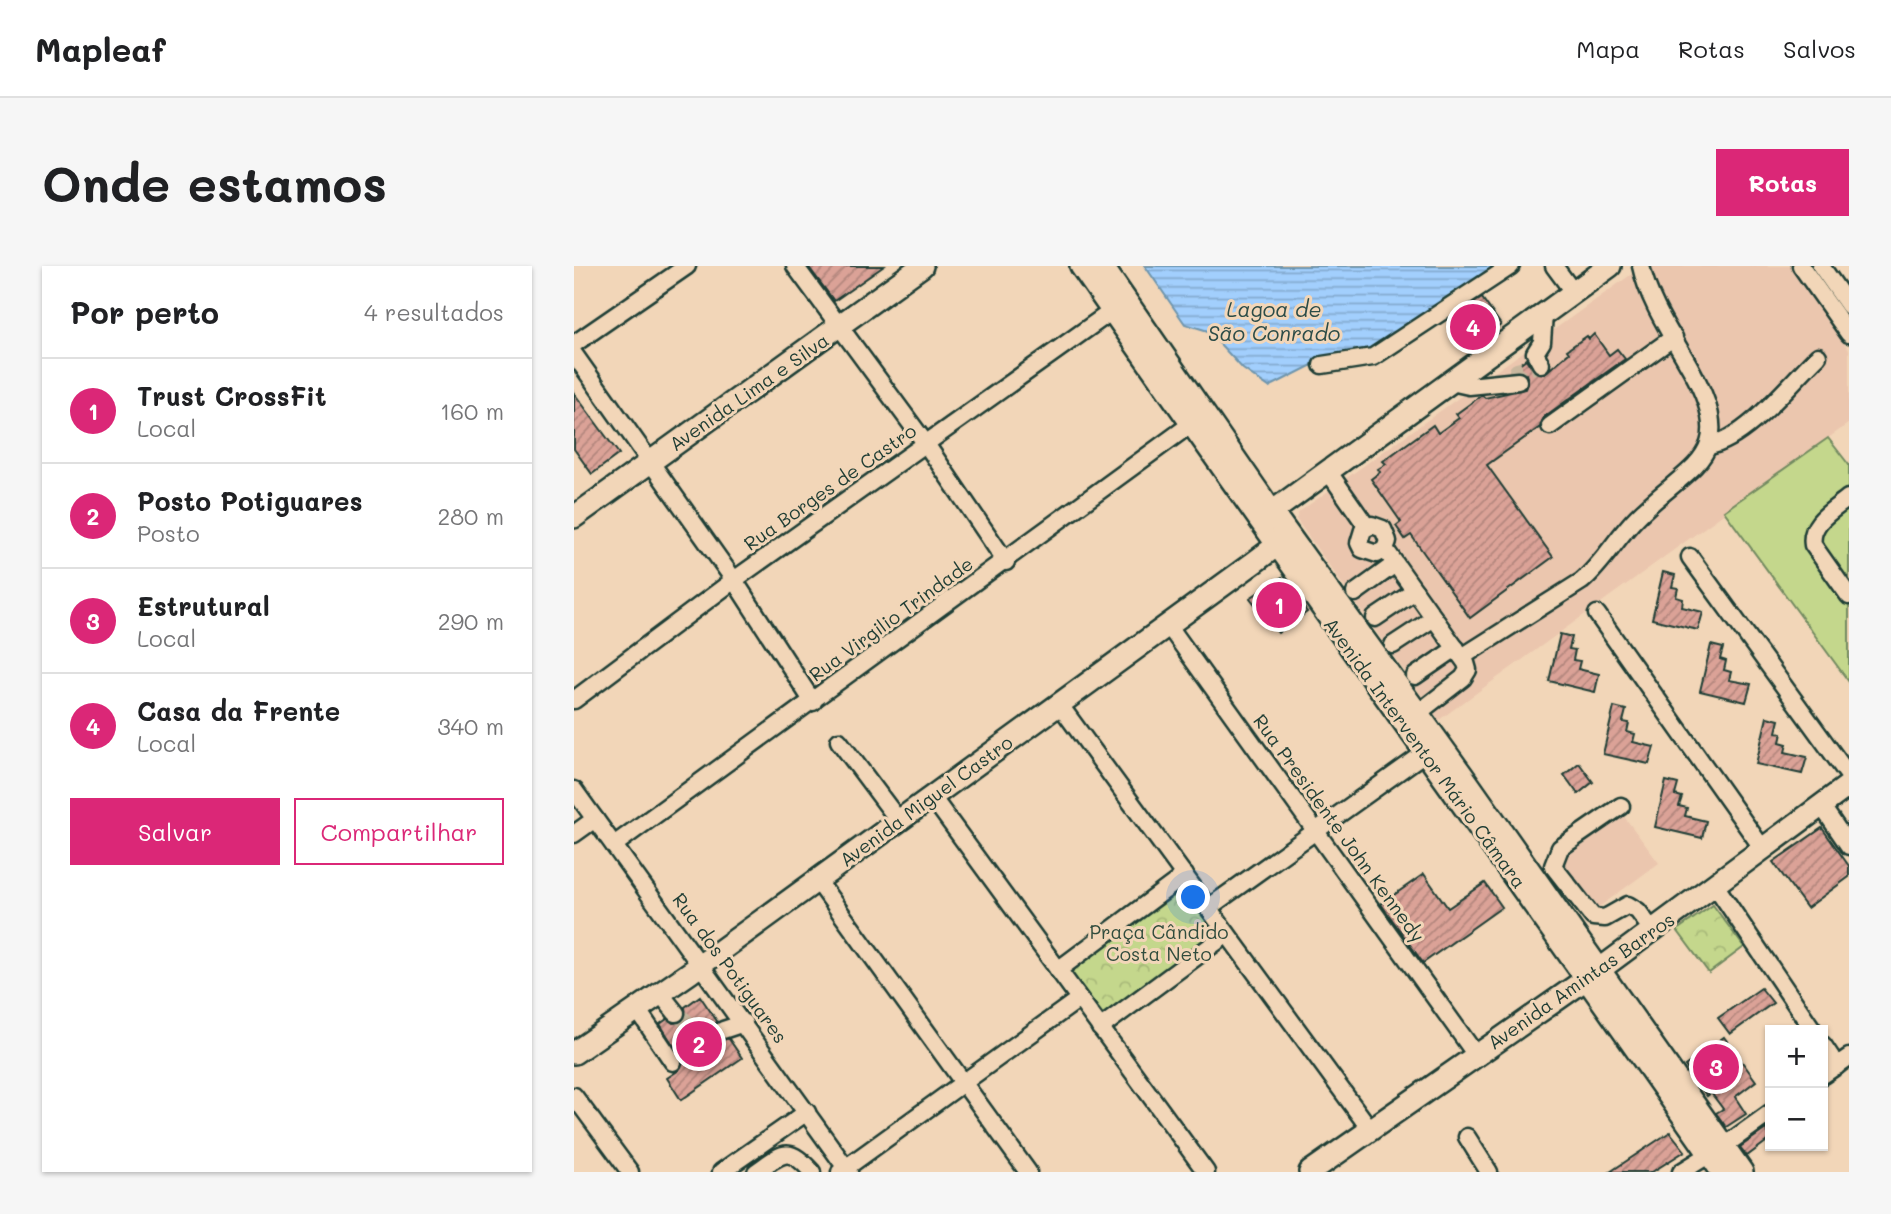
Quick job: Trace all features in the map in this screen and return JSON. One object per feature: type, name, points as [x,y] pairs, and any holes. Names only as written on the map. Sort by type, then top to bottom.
[{"type":"main road","name":"Avenida Lima e Silva","points":[[574,517],[922,266]]},
{"type":"main road","name":"Avenida Interventor Mário Câmara","points":[[1081,266],[1191,424],[1272,522],[1418,713],[1592,974]]},
{"type":"main road","name":"Avenida Interventor Mário Câmara","points":[[1102,266],[1272,522],[1276,547],[1592,974],[1717,1150],[1742,1172]]},
{"type":"main road","points":[[1272,522],[1328,471],[1610,266]]},
{"type":"main road","name":"Avenida Miguel Castro","points":[[574,1053],[702,964],[1276,547]]},
{"type":"main road","name":"Avenida Amintas Barros","points":[[1310,1172],[1592,974],[1849,785]]},
{"type":"main road","name":"Avenida Interventor Mário Câmara","points":[[1717,1150],[1722,1172]]},
{"type":"street","points":[[574,344],[687,266]]},
{"type":"street","points":[[795,266],[926,444],[1006,562]]},
{"type":"street","points":[[1322,365],[1373,357],[1511,266]]},
{"type":"street","points":[[1554,266],[1574,293]]},
{"type":"street","points":[[1416,676],[1582,581],[1597,568],[1640,514],[1699,462],[1709,446],[1712,413],[1653,300],[1641,266]]},
{"type":"street","points":[[1801,266],[1849,334]]},
{"type":"street","points":[[1821,266],[1849,306]]},
{"type":"street","name":"Rua Borges de Castro","points":[[574,700],[734,580],[1112,312]]},
{"type":"street","points":[[1541,364],[1535,353],[1542,342],[1544,314]]},
{"type":"street","points":[[1550,426],[1674,337]]},
{"type":"street","points":[[574,354],[734,580],[813,702]]},
{"type":"street","points":[[1709,446],[1720,444],[1741,431],[1818,356]]},
{"type":"street","points":[[1451,382],[1469,386],[1518,381]]},
{"type":"street","name":"Rua Virgilio Trindade","points":[[614,845],[1006,562],[1191,424]]},
{"type":"street","points":[[1328,471],[1367,527],[1378,526],[1383,529],[1388,541],[1385,549],[1459,653],[1468,670],[1463,678],[1418,713]]},
{"type":"street","points":[[1848,498],[1819,522],[1811,538],[1812,545],[1849,596]]},
{"type":"street","points":[[1690,557],[1849,776]]},
{"type":"street","points":[[1355,593],[1395,564]]},
{"type":"street","points":[[1375,618],[1415,591]]},
{"type":"street","points":[[1597,614],[1763,849]]},
{"type":"street","points":[[1393,645],[1434,618]]},
{"type":"street","name":"Rua Presidente John Kennedy","points":[[1168,625],[1476,1055]]},
{"type":"street","points":[[1059,704],[1370,1129]]},
{"type":"street","points":[[839,741],[898,821]]},
{"type":"street","points":[[1208,908],[1426,752]]},
{"type":"street","name":"Rua dos Potiguares","points":[[574,790],[744,1023],[845,1171]]},
{"type":"street","points":[[932,797],[1206,1172]]},
{"type":"street","points":[[1821,805],[1849,846]]},
{"type":"street","points":[[1621,806],[1560,848],[1553,866],[1593,917],[1605,918],[1628,905],[1638,911],[1652,930]]},
{"type":"street","points":[[574,834],[595,819]]},
{"type":"street","points":[[1058,970],[1185,876]]},
{"type":"street","points":[[817,880],[1028,1172]]},
{"type":"street","points":[[1715,885],[1810,1025]]},
{"type":"street","points":[[1100,1028],[1227,934]]},
{"type":"street","points":[[660,993],[676,1013]]},
{"type":"street","points":[[845,1171],[1079,999]]},
{"type":"street","points":[[637,1009],[673,1062]]},
{"type":"street","points":[[723,1030],[744,1023]]},
{"type":"street","points":[[1828,1049],[1843,1061],[1828,1072]]},
{"type":"street","points":[[574,1096],[630,1172]]},
{"type":"street","points":[[721,1172],[807,1112]]},
{"type":"street","points":[[1681,1172],[1765,1116]]},
{"type":"street","points":[[1467,1137],[1489,1172]]},
{"type":"street","points":[[756,1172],[776,1157],[789,1154],[797,1155],[812,1172]]},
{"type":"shaded area","points":[[1643,266],[1790,266],[1849,350],[1849,423],[1439,720],[1296,519],[1299,512]]},
{"type":"shaded area","points":[[1620,811],[1659,863],[1595,910],[1558,855]]},
{"type":"green space","points":[[1828,438],[1849,465],[1849,682],[1724,511]]},
{"type":"green space","name":"Praça Cândido Costa Neto","points":[[1188,886],[1222,933],[1106,1018],[1070,971]]},
{"type":"green space","points":[[1713,905],[1744,947],[1709,973],[1677,930]]},
{"type":"water","name":"Lagoa de São Conrado","points":[[1145,266],[1494,266],[1374,349],[1328,357],[1269,387],[1243,369],[1208,331],[1185,324]]},
{"type":"building","points":[[808,266],[884,266],[834,301]]},
{"type":"building","points":[[1482,298],[1501,325],[1478,340],[1457,314]]},
{"type":"building","points":[[1594,334],[1609,355],[1617,349],[1625,359],[1544,417],[1540,427],[1487,465],[1553,557],[1470,618],[1411,535],[1405,539],[1396,526],[1401,522],[1371,479],[1380,472],[1378,469],[1386,464],[1383,461],[1433,425],[1438,433],[1459,418],[1456,414],[1482,395],[1485,398],[1525,389],[1528,381],[1526,374],[1511,370],[1526,359],[1535,373],[1545,373],[1569,353],[1567,350]]},
{"type":"building","points":[[574,393],[619,454],[592,474],[574,449]]},
{"type":"building","points":[[1663,572],[1675,575],[1672,587],[1678,588],[1676,597],[1683,599],[1682,607],[1703,612],[1698,630],[1652,619]]},
{"type":"building","points":[[1282,577],[1307,612],[1278,633],[1250,598]]},
{"type":"building","points":[[1560,634],[1572,637],[1569,649],[1575,650],[1573,660],[1580,661],[1578,669],[1599,674],[1595,692],[1549,681]]},
{"type":"building","points":[[1711,645],[1723,648],[1720,659],[1726,661],[1724,670],[1731,672],[1729,680],[1751,684],[1746,702],[1700,691]]},
{"type":"building","points":[[1614,707],[1626,710],[1623,722],[1629,723],[1627,732],[1635,734],[1633,742],[1654,747],[1649,764],[1603,754]]},
{"type":"building","points":[[1767,717],[1779,720],[1776,732],[1782,733],[1780,742],[1787,744],[1785,752],[1807,757],[1802,774],[1756,764]]},
{"type":"building","points":[[1579,763],[1593,782],[1578,794],[1564,775]]},
{"type":"building","points":[[1666,781],[1678,784],[1675,795],[1682,797],[1679,806],[1687,808],[1685,816],[1706,821],[1702,838],[1655,827]]},
{"type":"building","points":[[1822,828],[1849,866],[1849,877],[1807,908],[1773,862]]},
{"type":"building","points":[[1424,874],[1448,908],[1485,883],[1502,907],[1423,963],[1381,904]]},
{"type":"building","points":[[1761,988],[1773,1003],[1730,1034],[1718,1018]]},
{"type":"building","points":[[700,996],[717,1021],[713,1029],[716,1037],[729,1039],[742,1058],[681,1100],[667,1078],[679,1070],[683,1061],[660,1024],[667,1019],[673,1023],[682,1022],[686,1016],[685,1007]]},
{"type":"building","points":[[1724,1037],[1756,1081],[1735,1097],[1746,1114],[1726,1127],[1716,1113],[1723,1109],[1711,1093],[1707,1096],[1685,1066]]},
{"type":"building","points":[[1765,1130],[1765,1143],[1747,1156],[1740,1147]]},
{"type":"building","points":[[1670,1132],[1685,1151],[1652,1172],[1610,1172]]},
{"type":"tunnel","points":[[1518,381],[1517,371],[1541,364]]},
{"type":"tunnel","points":[[676,1013],[697,1031],[723,1030]]},
{"type":"place","name":"Casa da Frente","points":[[1473,327]]},
{"type":"place","name":"Trust CrossFit","points":[[1279,605]]},
{"type":"place","name":"Posto Potiguares","points":[[699,1044]]},
{"type":"place","name":"Estrutural","points":[[1716,1067]]}]
